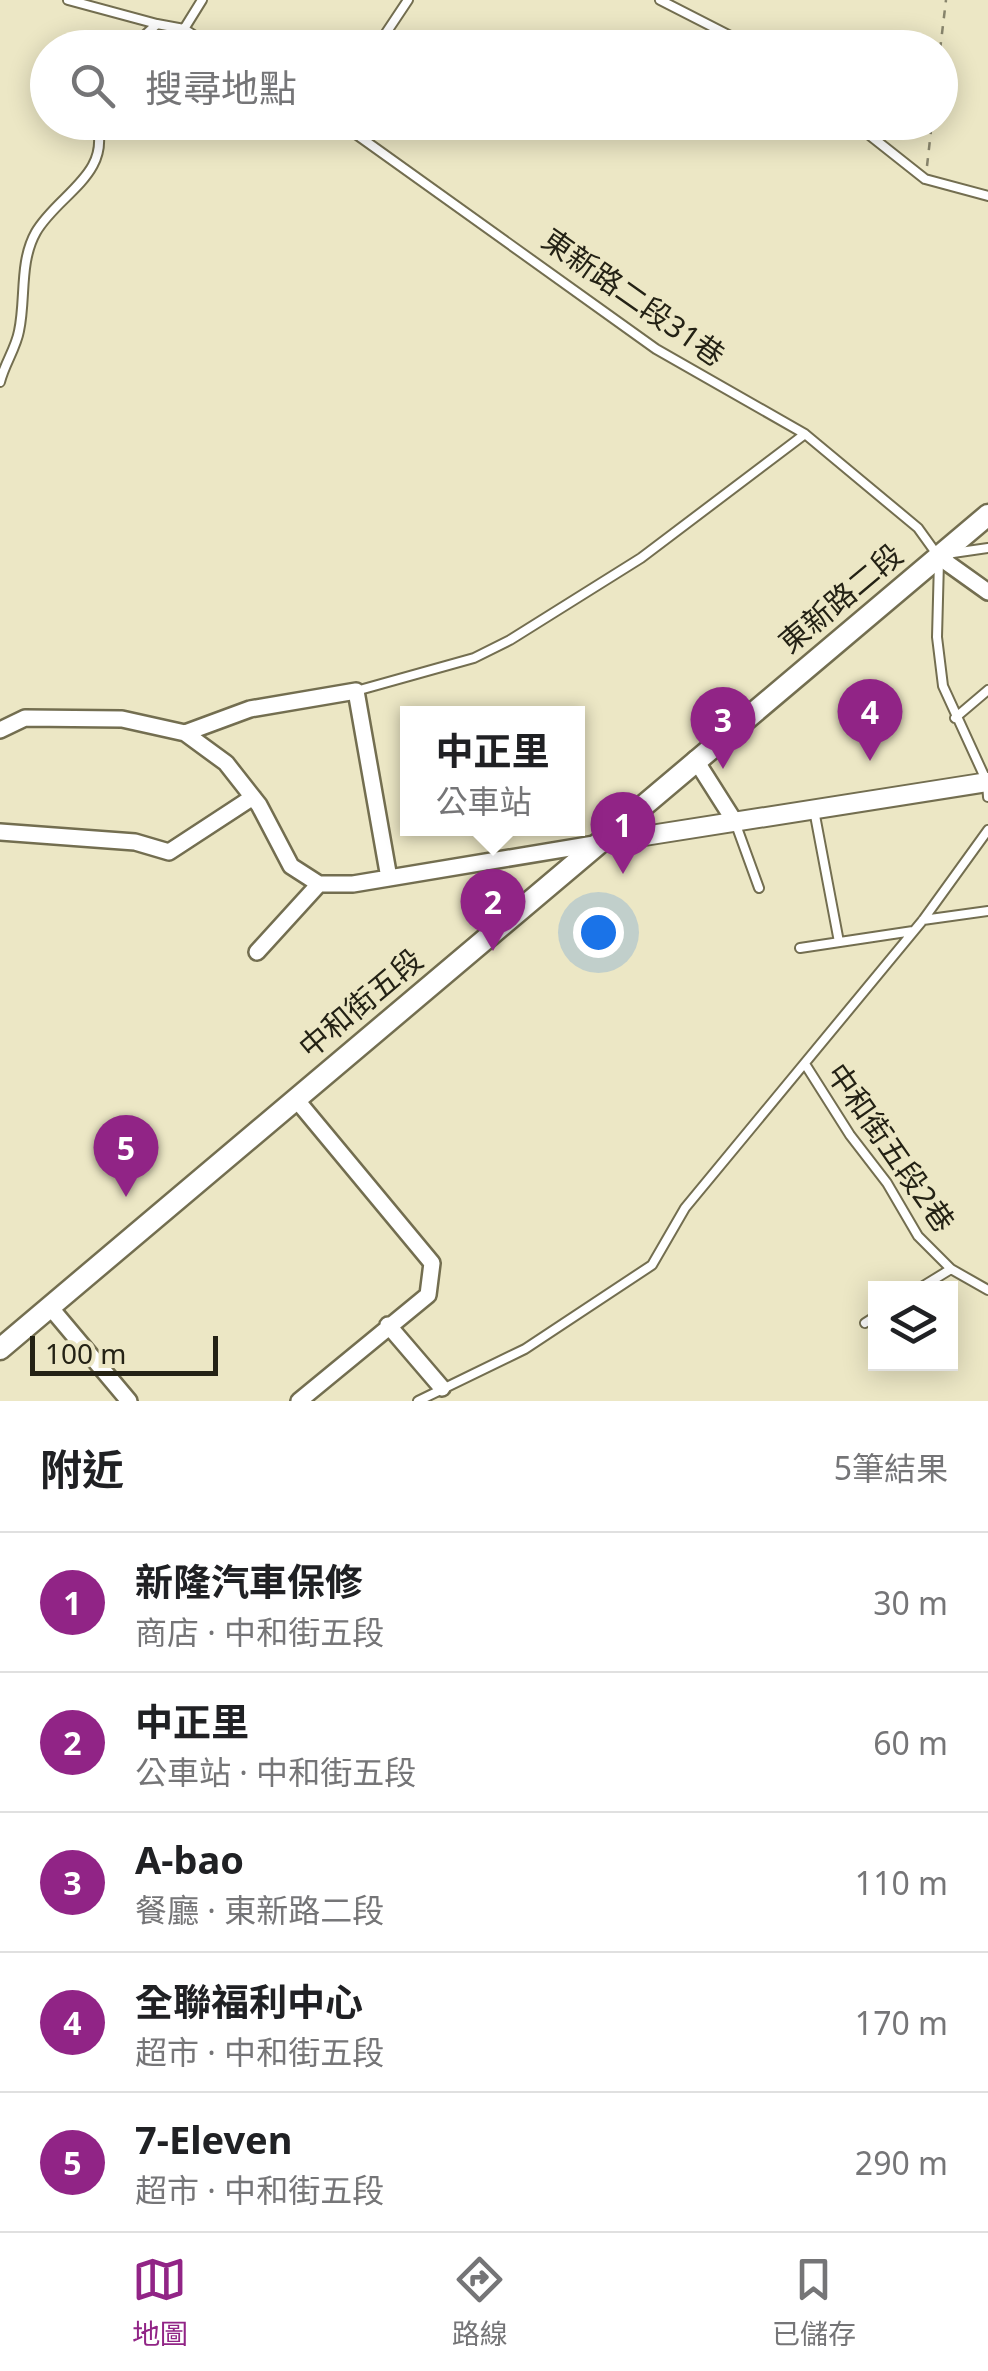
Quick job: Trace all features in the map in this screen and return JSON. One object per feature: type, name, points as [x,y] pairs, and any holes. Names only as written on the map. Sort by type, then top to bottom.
[{"type":"main road","name":"東新路二段","points":[[600,843],[988,515]]},
{"type":"main road","name":"中和街五段","points":[[0,1348],[600,843]]},
{"type":"street","points":[[939,557],[988,592]]},
{"type":"street","points":[[185,733],[250,709],[356,691],[389,878]]},
{"type":"street","points":[[0,730],[25,718],[122,718],[185,733],[226,763],[253,797],[291,866],[319,884],[389,878],[987,782]]},
{"type":"street","points":[[696,759],[735,822]]},
{"type":"street","points":[[0,832],[134,842],[169,852],[253,797]]},
{"type":"street","points":[[257,952],[319,884]]},
{"type":"street","points":[[296,1098],[432,1263],[428,1295],[299,1401]]},
{"type":"street","points":[[50,1306],[129,1401]]},
{"type":"street","points":[[388,1325],[442,1388]]},
{"type":"lane","points":[[68,0],[184,29],[202,0]]},
{"type":"lane","points":[[388,30],[408,0]]},
{"type":"lane","points":[[660,0],[719,30]]},
{"type":"lane","points":[[150,30],[157,24]]},
{"type":"lane","points":[[0,382],[19,334],[24,268],[36,231],[93,170],[100,140]]},
{"type":"lane","name":"東新路二段31巷","points":[[365,140],[531,256],[656,350],[806,434],[918,528],[939,557]]},
{"type":"lane","points":[[876,140],[926,178],[988,196]]},
{"type":"lane","points":[[356,691],[474,658],[510,640],[641,558],[806,434]]},
{"type":"lane","points":[[988,548],[939,557],[937,638],[944,686],[987,782],[988,797]]},
{"type":"lane","points":[[956,718],[988,690]]},
{"type":"lane","points":[[814,810],[839,942]]},
{"type":"lane","points":[[735,822],[759,888]]},
{"type":"lane","name":"中和街五段2巷","points":[[418,1401],[525,1349],[652,1264],[685,1208],[914,931],[988,830]]},
{"type":"lane","points":[[922,920],[988,911]]},
{"type":"lane","points":[[800,948],[914,931]]},
{"type":"lane","name":"中和街五段2巷","points":[[805,1064],[850,1136],[887,1183],[918,1236],[951,1269],[988,1290]]},
{"type":"lane","points":[[931,1281],[951,1269]]},
{"type":"path","points":[[942,30],[946,0]]},
{"type":"path","points":[[926,178],[930,140]]},
{"type":"place","name":"全聯福利中心","points":[[870,761]]},
{"type":"place","name":"A-bao","points":[[723,769]]},
{"type":"place","name":"新隆汽車保修","points":[[623,874]]},
{"type":"place","name":"中正里","points":[[493,951]]},
{"type":"place","name":"7-Eleven","points":[[126,1197]]}]
